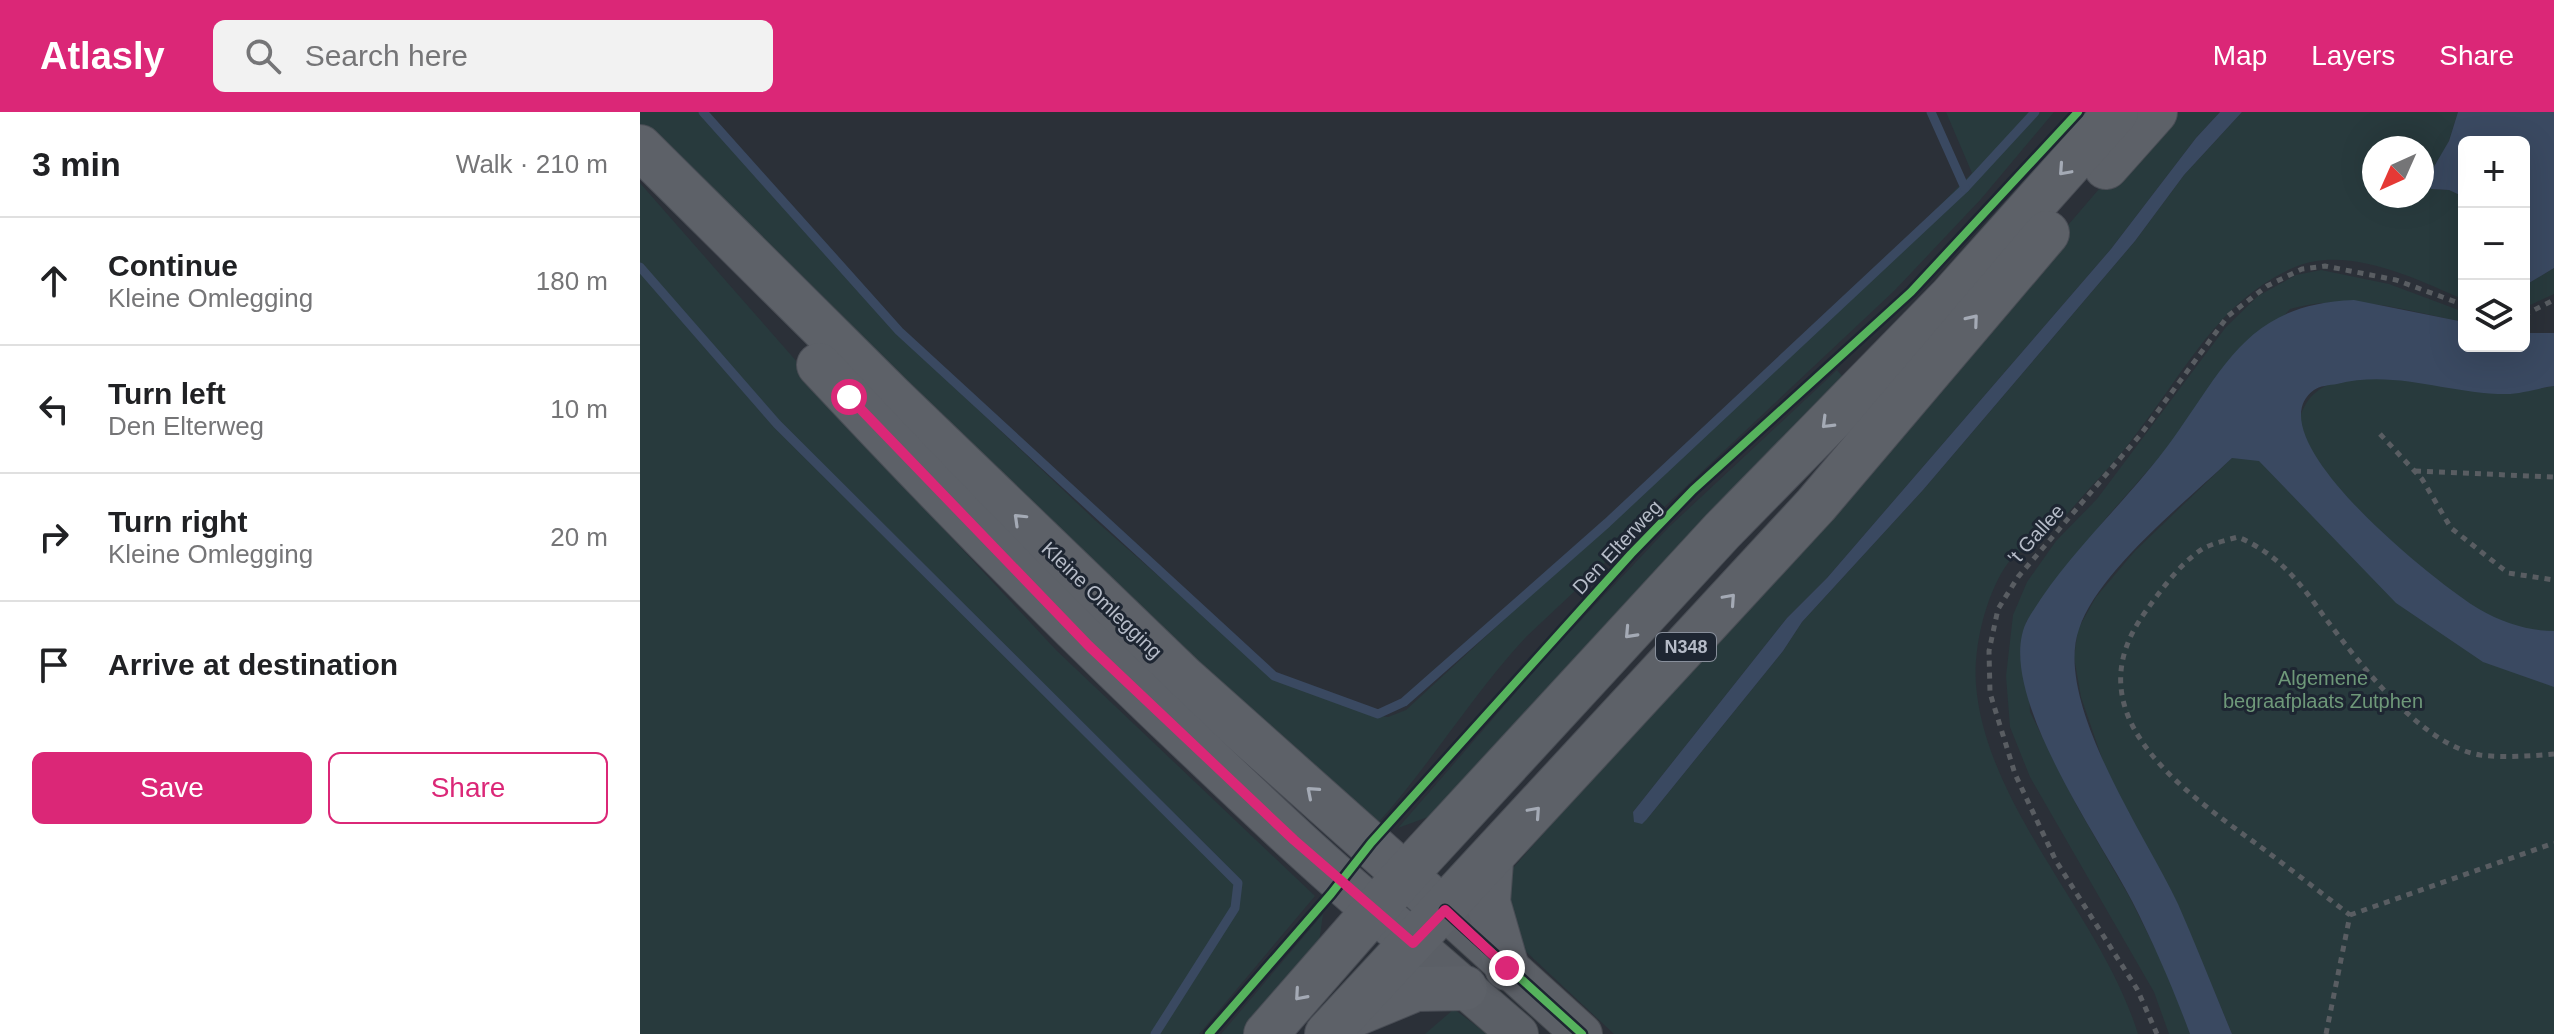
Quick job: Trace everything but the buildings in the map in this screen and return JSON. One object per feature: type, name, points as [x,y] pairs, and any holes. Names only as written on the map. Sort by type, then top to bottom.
[{"type":"main road","name":"N348","points":[[1266,1034],[1405,875],[1722,531],[1951,297],[2116,112]]},
{"type":"main road","name":"N348","points":[[1332,1029],[1491,861],[1816,505],[1971,321],[2155,112]]},
{"type":"main road","name":"Kleine Omlegging","points":[[640,147],[903,408],[1185,679],[1445,910]]},
{"type":"main road","name":"Kleine Omlegging","points":[[640,154],[683,213],[771,313],[947,502],[1089,646],[1320,862],[1413,943]]},
{"type":"main road","points":[[1371,843],[1425,836],[1451,826]]},
{"type":"main road","points":[[1491,861],[1488,902],[1507,968]]},
{"type":"main road","points":[[1320,862],[1331,894],[1334,956]]},
{"type":"main road","points":[[1332,1029],[1416,989],[1465,988]]},
{"type":"street","name":"Kleine Omlegging","points":[[1445,910],[1582,1034]]},
{"type":"street","name":"Kleine Omlegging","points":[[1413,943],[1518,1034]]},
{"type":"path","points":[[2530,312],[2554,300]]},
{"type":"path","points":[[2380,434],[2414,471],[2451,528],[2508,573],[2554,580]]},
{"type":"path","points":[[2414,471],[2554,477]]},
{"type":"path","points":[[2350,915],[2174,780],[2140,742],[2123,706],[2119,667],[2138,621],[2165,584],[2203,549],[2238,537],[2267,550],[2308,594],[2359,663],[2394,702],[2444,739],[2478,754],[2554,754]]},
{"type":"path","points":[[2350,915],[2554,843]]},
{"type":"path","points":[[2326,1034],[2350,915]]},
{"type":"green space","points":[[640,112],[707,112],[835,264],[928,362],[1097,522],[1282,680],[1374,715],[1388,717],[1406,710],[1793,353],[1972,173],[1946,112],[2054,112],[1981,199],[1895,290],[1527,636],[1377,824],[1355,818],[640,127]]},
{"type":"green space","points":[[2165,112],[2220,112],[2196,138],[2111,249],[1827,578],[1787,618],[1633,812],[1647,819],[1783,651],[1802,622],[1923,490],[2135,241],[2184,175],[2242,112],[2458,112],[2448,144],[2434,166],[2434,136],[2362,136],[2362,208],[2434,208],[2434,189],[2458,194],[2458,297],[2381,267],[2337,260],[2315,261],[2295,267],[2269,281],[2225,316],[2127,446],[2065,516],[2008,563],[1987,605],[1976,670],[1984,731],[2000,775],[2022,819],[2099,947],[2121,990],[2138,1034],[1614,1034],[1518,944],[1505,877],[1643,721]]},
{"type":"green space","points":[[640,183],[949,535],[1056,650],[1315,896],[1199,1034],[640,1034]]},
{"type":"green space","points":[[2554,268],[2554,294],[2530,305],[2530,282]]},
{"type":"green space","points":[[2321,270],[2389,284],[2458,310],[2458,321],[2357,302],[2313,304],[2290,309],[2107,517],[2026,622],[2030,712],[2170,978],[2190,1034],[2169,1034],[2154,992],[2030,777],[2010,727],[2006,676],[2013,615],[2027,582],[2056,541],[2097,499],[2226,327],[2258,296],[2296,275]]},
{"type":"green space","points":[[1837,370],[1844,378],[1428,817],[1398,828],[1550,653],[1669,527]]},
{"type":"green space","name":"Algemene begraafplaats Zutphen","points":[[2399,377],[2507,394],[2554,386],[2554,1034],[2232,1034],[2177,903],[2107,773],[2081,697],[2074,657],[2078,629],[2096,597],[2135,551],[2233,457],[2299,421],[2305,405],[2325,386],[2352,379]]},
{"type":"green space","points":[[1323,914],[1319,942],[1254,1034],[1221,1034]]},
{"type":"green space","points":[[1454,1009],[1487,1034],[1425,1034]]},
{"type":"water","points":[[2220,112],[2242,112],[2184,175],[2135,241],[1923,490],[1802,622],[1783,651],[1647,819],[1642,824],[1634,822],[1633,812],[1787,618],[1827,578],[2111,249],[2196,138]]},
{"type":"water","points":[[2458,112],[2554,112],[2554,268],[2530,282],[2530,136],[2458,136],[2458,194],[2434,189],[2434,167],[2449,141]]},
{"type":"water","points":[[2354,300],[2458,321],[2458,352],[2530,352],[2530,333],[2554,333],[2554,386],[2506,394],[2380,379],[2359,380],[2314,390],[2301,412],[2307,441],[2328,474],[2393,542],[2479,609],[2515,625],[2554,631],[2554,687],[2483,662],[2396,603],[2259,461],[2232,458],[2169,515],[2124,560],[2089,607],[2079,629],[2075,659],[2079,694],[2091,731],[2126,807],[2178,904],[2232,1034],[2190,1034],[2140,917],[2075,803],[2036,722],[2024,683],[2020,648],[2028,619],[2044,595],[2079,549],[2155,462],[2226,363],[2265,326],[2289,313],[2318,304]]},
{"type":"waterway","points":[[703,112],[899,331],[1274,676],[1378,714],[1404,702],[1607,523],[1965,188],[2035,112]]},
{"type":"waterway","points":[[1931,112],[1965,188]]},
{"type":"waterway","points":[[640,267],[777,424],[1238,883],[1235,908],[1155,1034]]},
{"type":"cycle path","name":"Den Elterweg","points":[[1209,1034],[1331,894],[1371,843],[1631,554],[1693,490],[1911,292],[2078,112]]},
{"type":"cycle path","points":[[1445,910],[1582,1034]]},
{"type":"route","points":[[849,397],[1089,646],[1340,882],[1413,943],[1445,910],[1507,968]]}]
